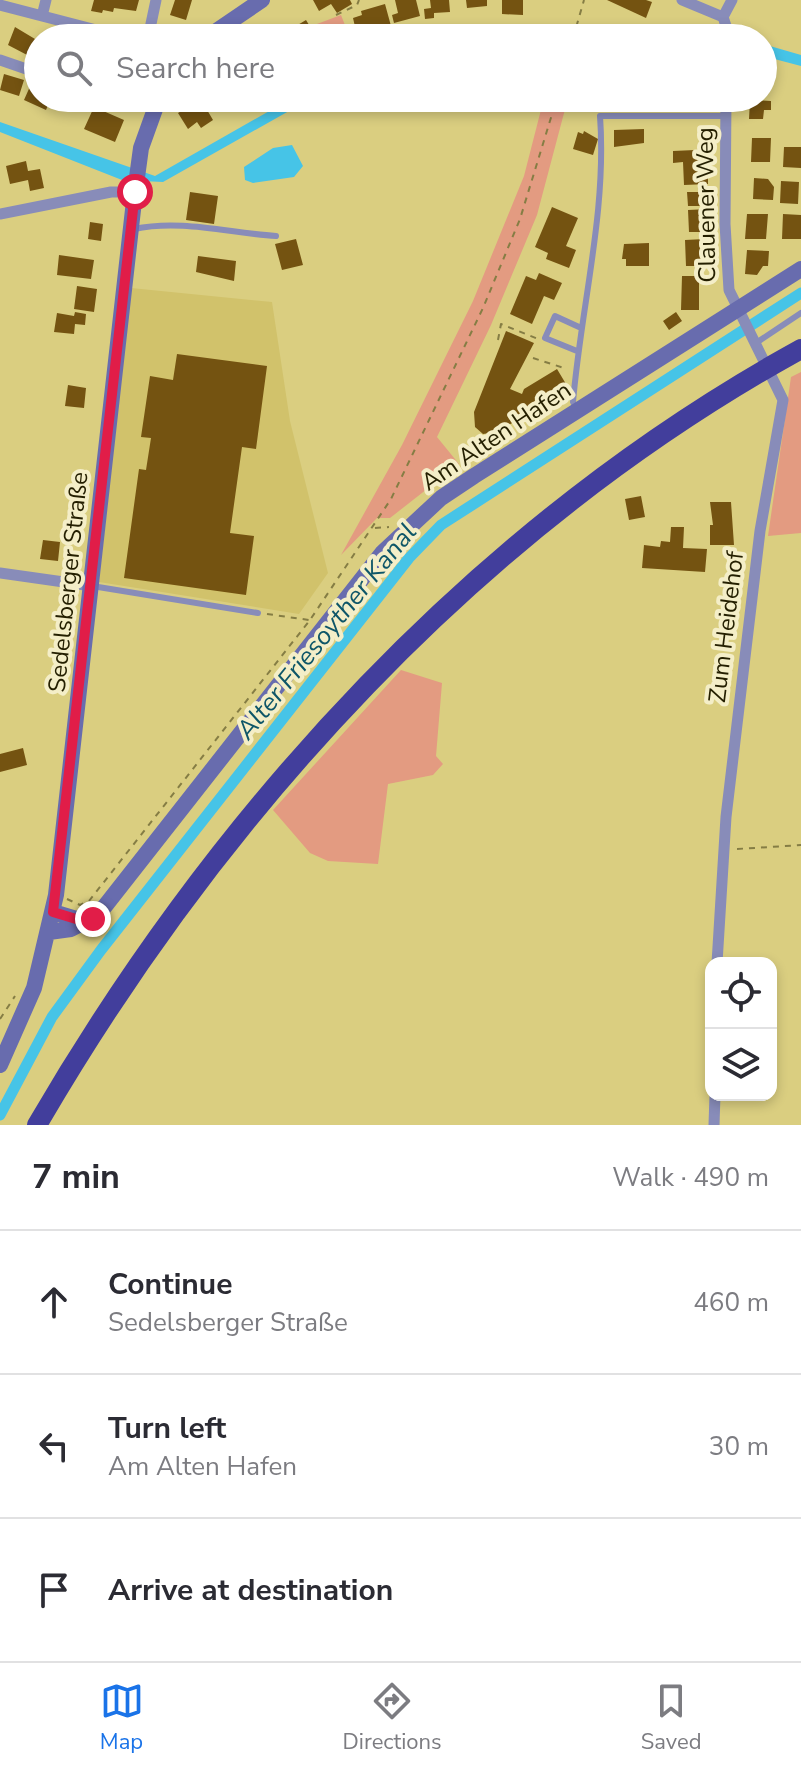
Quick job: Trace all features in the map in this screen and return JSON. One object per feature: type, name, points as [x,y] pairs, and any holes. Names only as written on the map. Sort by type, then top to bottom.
[{"type":"highway","points":[[37,1125],[102,1020],[179,906],[247,818],[363,688],[496,562],[562,508],[670,430],[792,354]]},
{"type":"street","points":[[42,16],[46,0]]},
{"type":"street","points":[[151,24],[156,0]]},
{"type":"street","points":[[227,24],[262,0]]},
{"type":"street","points":[[682,0],[723,17]]},
{"type":"street","points":[[725,24],[723,17],[732,0]]},
{"type":"street","points":[[0,5],[72,24]]},
{"type":"street","points":[[0,60],[24,68]]},
{"type":"street","name":"Sedelsberger Straße","points":[[0,1065],[34,988],[55,904],[135,189],[139,161],[155,112]]},
{"type":"street","name":"Clauener Weg","points":[[727,112],[725,224],[729,290],[740,315]]},
{"type":"street","points":[[0,214],[135,189]]},
{"type":"street","name":"Am Alten Hafen","points":[[49,932],[86,922],[98,915],[383,552],[441,498],[577,410],[740,315],[801,269]]},
{"type":"street","name":"Zum Heidehof","points":[[717,957],[724,848],[760,531],[783,400],[740,315]]},
{"type":"street","points":[[0,573],[92,586]]},
{"type":"street","points":[[55,904],[86,922]]},
{"type":"street","points":[[714,1125],[715,1101]]},
{"type":"lane","points":[[577,410],[573,402],[579,327],[601,200],[600,116],[727,116]]},
{"type":"lane","points":[[131,230],[153,225],[188,225],[225,233],[276,236]]},
{"type":"lane","points":[[753,338],[801,313]]},
{"type":"lane","points":[[577,351],[545,338],[555,316],[579,327]]},
{"type":"lane","points":[[92,586],[258,613]]},
{"type":"path","points":[[336,15],[357,5],[359,0]]},
{"type":"path","points":[[577,24],[584,0]]},
{"type":"path","points":[[55,904],[80,905],[89,901],[310,620],[391,499],[483,308],[520,219],[553,112]]},
{"type":"path","points":[[498,340],[501,324],[538,339],[545,338]]},
{"type":"path","points":[[533,358],[576,372]]},
{"type":"path","points":[[476,454],[519,423],[518,420]]},
{"type":"path","points":[[258,613],[310,620]]},
{"type":"path","points":[[724,848],[801,845]]},
{"type":"shaded area","points":[[341,15],[345,24],[317,24]]},
{"type":"shaded area","points":[[540,112],[564,112],[537,215],[491,325],[437,437],[459,464],[390,518],[377,518],[341,555],[402,445],[473,301],[524,176]]},
{"type":"shaded area","points":[[131,288],[272,302],[290,421],[328,573],[299,614],[99,582]]},
{"type":"shaded area","points":[[801,372],[801,533],[768,536],[791,377]]},
{"type":"shaded area","points":[[401,670],[442,683],[436,756],[443,764],[433,775],[388,784],[378,864],[328,861],[310,853],[273,810]]},
{"type":"water","points":[[777,48],[801,55],[801,66],[777,60]]},
{"type":"water","points":[[267,112],[287,112],[163,182],[122,180],[0,132],[0,122],[155,176]]},
{"type":"water","points":[[292,145],[303,166],[294,177],[253,183],[245,180],[244,167],[273,148]]},
{"type":"building","points":[[94,0],[139,0],[136,11],[114,8],[113,12],[103,10],[102,13],[91,11]]},
{"type":"building","points":[[175,0],[192,0],[186,20],[170,15]]},
{"type":"building","points":[[313,0],[350,0],[352,4],[337,13],[331,4],[319,11]]},
{"type":"building","points":[[395,0],[416,0],[420,16],[394,23],[392,15],[398,13]]},
{"type":"building","points":[[430,0],[449,0],[450,12],[434,13],[434,18],[425,19],[424,9],[431,8]]},
{"type":"building","points":[[466,0],[487,0],[487,6],[467,8]]},
{"type":"building","points":[[502,0],[523,0],[523,15],[502,14]]},
{"type":"building","points":[[607,0],[646,0],[652,2],[646,18]]},
{"type":"building","points":[[385,4],[390,24],[354,24],[353,18],[362,15],[361,11]]},
{"type":"building","points":[[15,27],[24,32],[24,53],[8,45]]},
{"type":"building","points":[[4,74],[24,80],[19,96],[0,90]]},
{"type":"building","points":[[92,112],[106,112],[124,120],[115,142],[84,129]]},
{"type":"building","points":[[208,112],[213,120],[201,128],[197,122],[188,129],[178,113]]},
{"type":"building","points":[[749,112],[764,112],[763,119],[749,119]]},
{"type":"building","points":[[644,129],[644,143],[614,147],[614,130]]},
{"type":"building","points":[[584,131],[598,139],[593,155],[573,149],[578,132],[583,134]]},
{"type":"building","points":[[752,138],[771,138],[770,162],[751,162]]},
{"type":"building","points":[[784,147],[801,147],[801,168],[783,167]]},
{"type":"building","points":[[695,150],[695,158],[708,158],[708,184],[684,185],[683,162],[673,163],[673,151]]},
{"type":"building","points":[[26,161],[28,171],[40,169],[44,188],[30,191],[28,180],[10,184],[6,166]]},
{"type":"building","points":[[754,178],[768,179],[774,187],[773,200],[753,199]]},
{"type":"building","points":[[781,181],[799,182],[798,204],[780,203]]},
{"type":"building","points":[[190,192],[218,196],[214,224],[186,220]]},
{"type":"building","points":[[687,192],[704,192],[705,206],[688,206]]},
{"type":"building","points":[[552,207],[578,218],[566,246],[576,250],[569,268],[546,259],[548,253],[535,247]]},
{"type":"building","points":[[708,209],[709,232],[689,232],[688,210]]},
{"type":"building","points":[[747,214],[768,214],[766,239],[745,239]]},
{"type":"building","points":[[783,214],[801,215],[801,239],[782,239]]},
{"type":"building","points":[[90,222],[103,224],[101,241],[88,239]]},
{"type":"building","points":[[296,239],[303,265],[282,270],[275,244]]},
{"type":"building","points":[[705,239],[706,266],[686,266],[685,240]]},
{"type":"building","points":[[649,243],[649,266],[626,266],[626,259],[622,259],[624,244]]},
{"type":"building","points":[[747,250],[769,251],[768,266],[763,266],[757,275],[745,274]]},
{"type":"building","points":[[59,255],[94,260],[91,279],[57,275]]},
{"type":"building","points":[[198,256],[236,261],[234,281],[196,272]]},
{"type":"building","points":[[539,273],[562,283],[554,300],[544,296],[532,324],[510,314],[526,276],[536,280]]},
{"type":"building","points":[[682,276],[699,276],[699,310],[681,310]]},
{"type":"building","points":[[77,286],[97,289],[94,312],[74,309]]},
{"type":"building","points":[[75,312],[86,314],[85,325],[75,324],[74,334],[54,332],[57,313],[74,316]]},
{"type":"building","points":[[676,312],[682,321],[669,330],[663,321]]},
{"type":"building","points":[[506,331],[534,343],[510,389],[522,394],[524,389],[557,369],[569,389],[497,432],[483,434],[475,427],[474,412]]},
{"type":"building","points":[[177,354],[267,366],[256,449],[242,447],[230,533],[254,536],[246,595],[124,578],[139,469],[146,470],[151,438],[141,437],[150,376],[173,380]]},
{"type":"building","points":[[68,385],[86,388],[84,408],[65,406]]},
{"type":"building","points":[[641,496],[645,517],[629,520],[625,499]]},
{"type":"building","points":[[710,502],[731,502],[734,545],[710,545],[710,525],[713,525]]},
{"type":"building","points":[[671,527],[684,527],[683,548],[707,549],[705,572],[642,568],[644,545],[660,547],[661,541],[670,542]]},
{"type":"building","points":[[43,540],[60,542],[58,561],[40,559]]},
{"type":"building","points":[[23,748],[27,765],[0,772],[0,754]]},
{"type":"waterway","name":"Alter Friesoyther Kanal","points":[[0,1115],[52,1017],[101,950],[409,558],[441,525],[801,293]]},
{"type":"route","points":[[93,919],[86,922],[69,914],[53,912],[135,192]]}]
